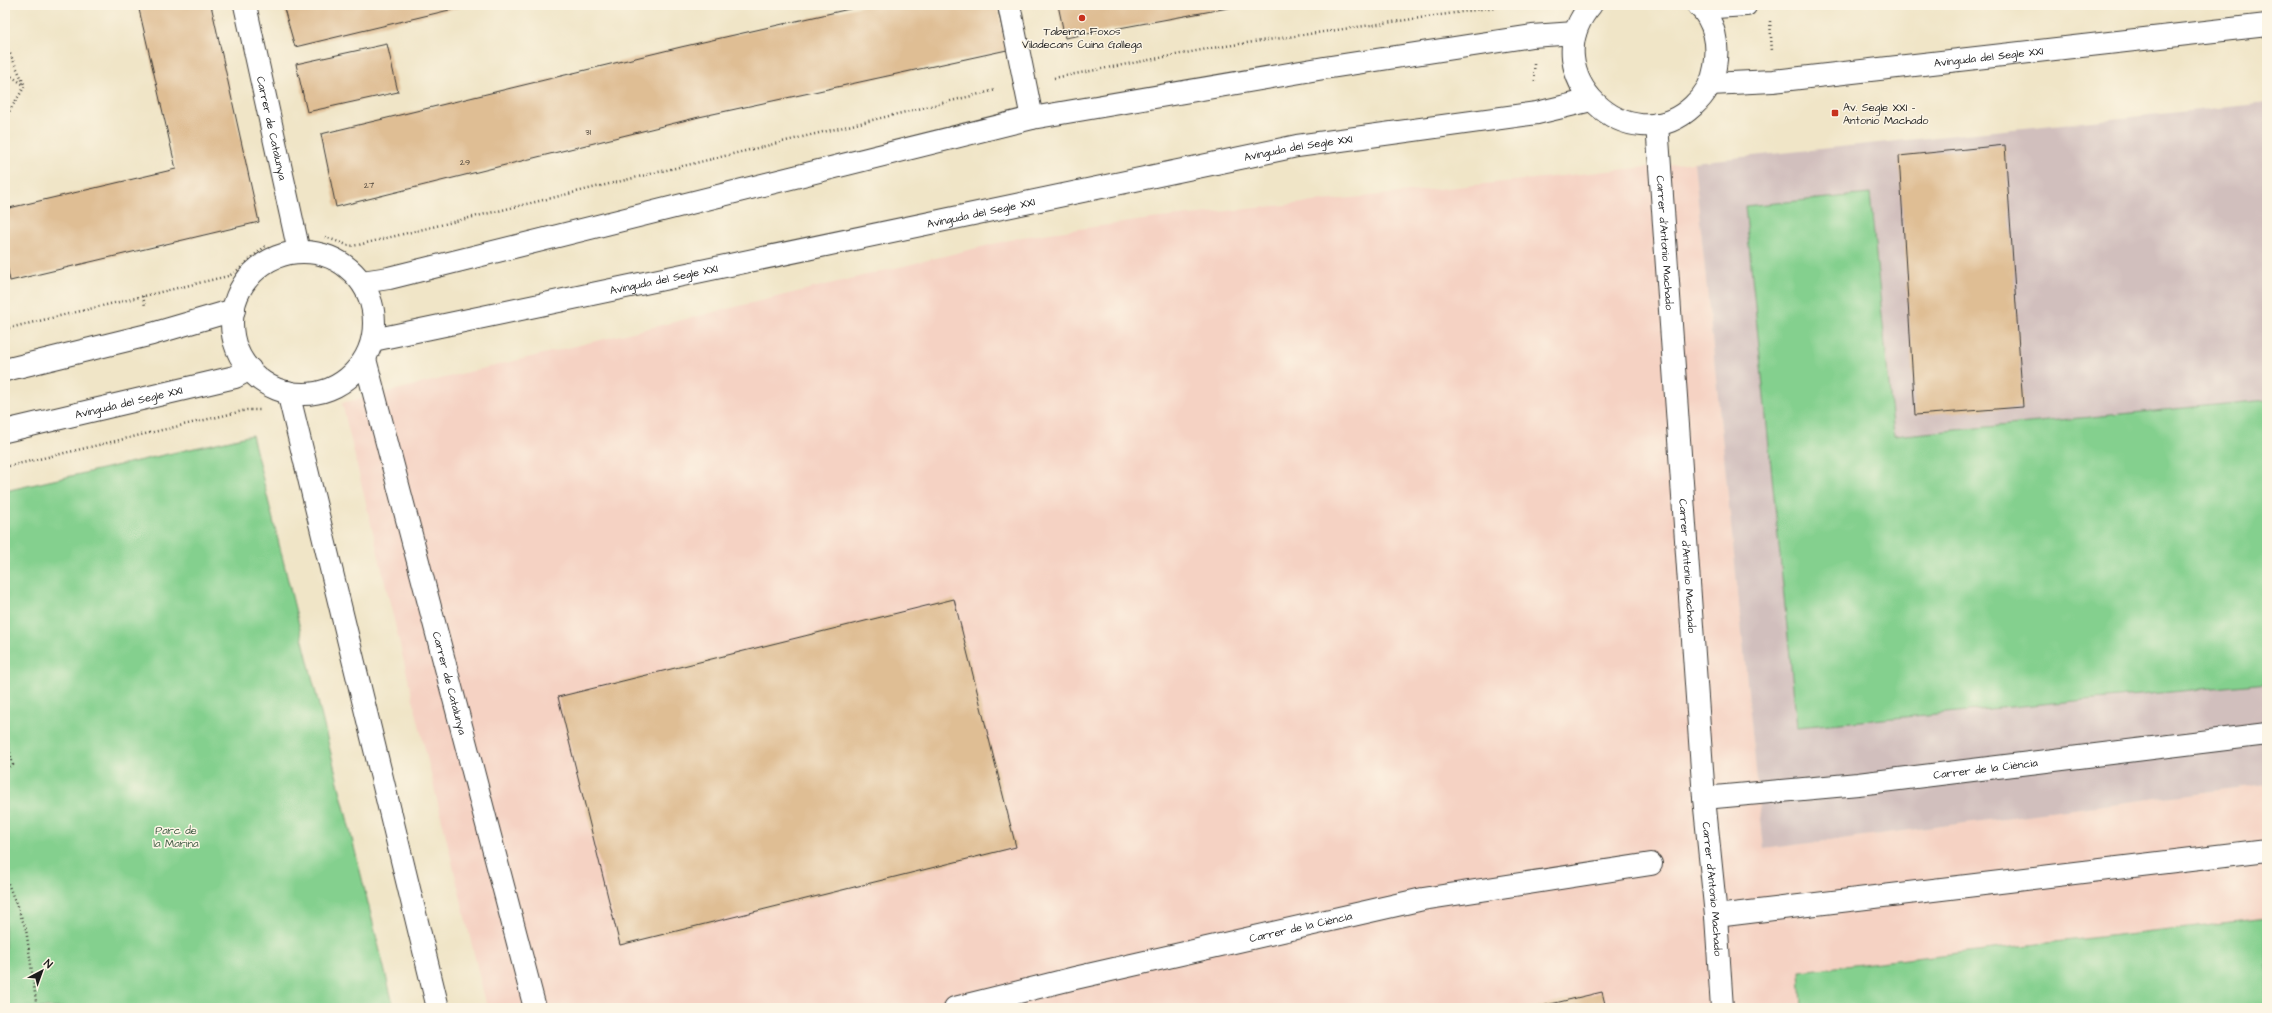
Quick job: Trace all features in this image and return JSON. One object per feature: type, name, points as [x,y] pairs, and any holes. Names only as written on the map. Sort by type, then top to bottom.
[{"type":"street","name":"Carrer de Catalunya","points":[[246,5],[297,244]]},
{"type":"street","points":[[1009,5],[1032,118]]},
{"type":"street","points":[[1591,5],[1584,13],[1575,33],[1572,50],[1574,68],[1581,85],[1590,100],[1604,112],[1620,120],[1638,124],[1657,124],[1674,119],[1701,99],[1710,84],[1717,58],[1717,44],[1709,19],[1700,6]]},
{"type":"street","points":[[1700,6],[1746,5]]},
{"type":"street","name":"Avinguda del Segle XXI","points":[[1710,84],[1773,81],[2267,25]]},
{"type":"street","points":[[369,349],[358,369],[338,385],[313,393],[288,392],[267,384],[250,369],[238,351],[235,342],[232,320],[241,288],[256,269],[297,244],[313,252],[341,262],[362,282],[389,278],[1032,118],[1324,68],[1532,36],[1575,33]]},
{"type":"street","name":"Avinguda del Segle XXI","points":[[369,349],[1297,146],[1537,113],[1590,100]]},
{"type":"street","name":"Carrer d'Antonio Machado","points":[[1657,124],[1704,798],[1716,916],[1722,1008]]},
{"type":"street","name":"Carrer de Catalunya","points":[[362,282],[372,303],[375,328],[369,349],[535,1008]]},
{"type":"street","points":[[5,370],[152,334],[234,310]]},
{"type":"street","name":"Avinguda del Segle XXI","points":[[5,431],[235,377],[250,369]]},
{"type":"street","points":[[288,392],[438,1008]]},
{"type":"street","name":"Carrer de la Ciència","points":[[1704,798],[1858,784],[2267,734]]},
{"type":"street","points":[[1716,916],[2267,850]]},
{"type":"street","name":"Carrer de la Ciència","points":[[955,1008],[1075,978],[1423,899],[1651,864]]},
{"type":"path","points":[[5,329],[228,276],[236,273],[244,263],[276,239],[297,244],[310,234],[350,246],[358,245],[1025,83],[1212,48],[1510,5]]},
{"type":"path","points":[[1770,20],[1773,81]]},
{"type":"path","points":[[1532,36],[1537,113]]},
{"type":"path","points":[[5,44],[25,86]]},
{"type":"path","points":[[5,72],[25,86]]},
{"type":"path","points":[[5,118],[25,86]]},
{"type":"path","points":[[5,467],[173,427],[172,421]]},
{"type":"path","points":[[5,733],[13,765],[5,768]]},
{"type":"path","points":[[5,876],[26,929],[37,1008]]},
{"type":"shaded area","points":[[2267,103],[2267,784],[1764,849],[1694,162]]},
{"type":"shaded area","points":[[1694,162],[1764,849],[2267,784],[2267,1008],[487,1008],[342,403],[1022,237],[1151,219]]},
{"type":"green space","points":[[1870,194],[1894,436],[2267,400],[2267,683],[1797,727],[1745,206]]},
{"type":"green space","name":"Parc de la Marina","points":[[252,435],[394,1008],[5,1008],[5,491]]},
{"type":"green space","points":[[2267,918],[2267,1008],[1802,1008],[1800,971]]},
{"type":"building","points":[[138,5],[211,5],[259,222],[10,281],[5,255],[5,209],[176,169]]},
{"type":"building","points":[[283,5],[466,5],[466,6],[295,47]]},
{"type":"building","points":[[867,5],[997,5],[1007,50],[699,117],[336,207],[321,134],[681,47]]},
{"type":"building","points":[[1058,5],[1239,5],[1239,6],[1065,38]]},
{"type":"building","points":[[387,44],[398,92],[307,112],[296,64]]},
{"type":"building","points":[[2005,145],[2023,407],[1915,415],[1899,156]]},
{"type":"building","points":[[954,599],[1016,847],[620,945],[558,697]]},
{"type":"building","points":[[1602,992],[1606,1008],[1538,1008],[1538,1007]]},
{"type":"place","name":"Taberna Foxos Viladecans Cuina Gallega","points":[[1082,18]]},
{"type":"place","name":"Av. Segle XXI - Antonio Machado","points":[[1835,113]]}]
